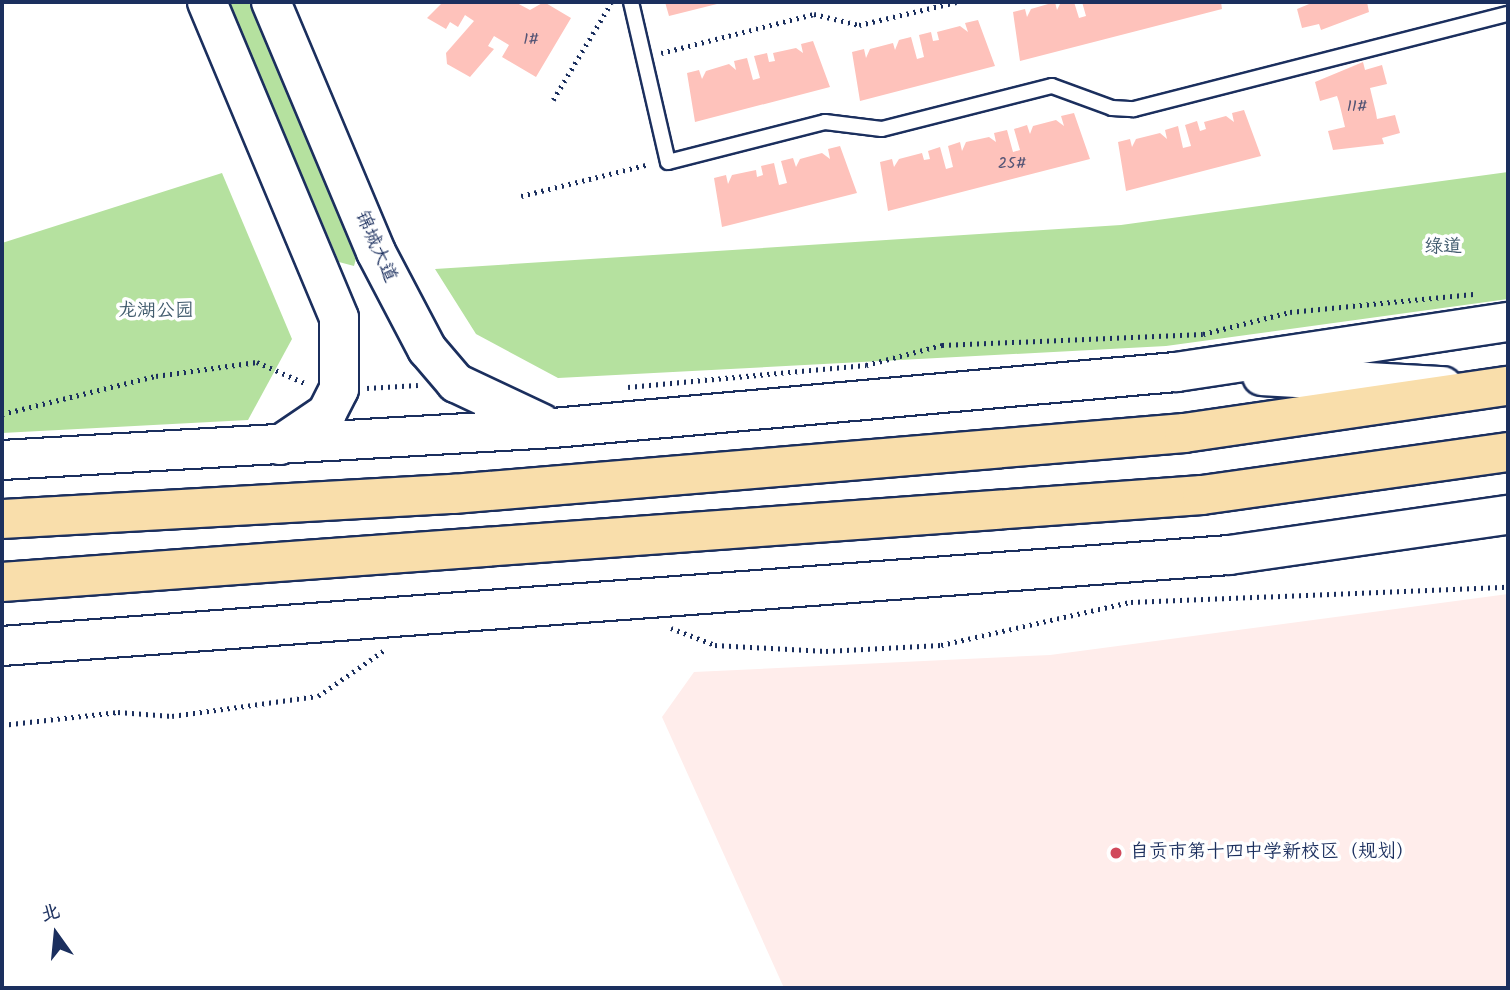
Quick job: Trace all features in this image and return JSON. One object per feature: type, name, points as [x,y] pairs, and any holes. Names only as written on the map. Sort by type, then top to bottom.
[{"type":"highway","points":[[2,519],[453,494],[1184,433],[1501,388]]},
{"type":"highway","points":[[2,582],[1202,495],[1508,452]]},
{"type":"street","points":[[207,2],[339,318],[339,389],[327,414],[278,446]]},
{"type":"street","name":"锦城大道","points":[[271,2],[376,252],[427,349],[456,383],[553,428]]},
{"type":"street","points":[[323,275],[353,294],[369,287],[376,252]]},
{"type":"street","points":[[2,460],[553,428],[1175,372],[1498,308]]},
{"type":"street","points":[[1175,372],[1501,388]]},
{"type":"street","points":[[2,646],[1215,556],[1508,515]]},
{"type":"lane","points":[[631,2],[668,159],[825,122],[882,128],[1052,86],[1112,108],[1134,109],[1508,15]]},
{"type":"path","points":[[553,100],[611,2]]},
{"type":"path","points":[[643,57],[814,14],[859,25],[956,2]]},
{"type":"path","points":[[521,197],[668,159]]},
{"type":"path","points":[[615,389],[866,365],[942,345],[1203,334],[1290,312],[1498,308]]},
{"type":"path","points":[[2,414],[156,376],[257,362],[316,388],[456,383]]},
{"type":"path","points":[[666,626],[715,645],[827,651],[941,645],[1130,602],[1508,587]]},
{"type":"path","points":[[2,725],[118,712],[172,716],[318,696],[399,641]]},
{"type":"shaded area","name":"自贡市第十四中学新校区（规划）","points":[[1508,594],[1508,988],[784,988],[662,717],[694,672],[1050,655]]},
{"type":"green space","points":[[229,2],[250,2],[357,255],[354,266],[339,262]]},
{"type":"green space","name":"绿道","points":[[1508,172],[1508,299],[1166,346],[558,378],[476,334],[435,269],[1121,225]]},
{"type":"green space","name":"龙湖公园","points":[[222,173],[292,339],[248,420],[2,433],[2,243]]},
{"type":"building","points":[[443,2],[515,2],[530,10],[544,2],[571,18],[536,77],[502,57],[509,45],[494,36],[488,46],[494,49],[470,77],[447,64],[446,53],[474,21],[465,15],[458,27],[450,22],[446,29],[427,18]]},
{"type":"building","points":[[665,2],[721,2],[721,3],[669,16]]},
{"type":"building","points":[[1055,2],[1057,10],[1061,2],[1074,2],[1079,18],[1086,16],[1082,2],[1221,2],[1222,9],[1020,61],[1013,12],[1025,9],[1027,17],[1031,9]]},
{"type":"building","points":[[1314,2],[1367,2],[1369,12],[1321,30],[1319,24],[1302,28],[1297,9]]},
{"type":"building","points":[[978,20],[995,66],[860,101],[852,52],[864,49],[866,58],[870,49],[893,43],[895,50],[899,40],[911,37],[917,59],[924,57],[919,35],[931,32],[933,41],[939,40],[937,32],[960,26],[968,32],[965,23]]},
{"type":"building","points":[[813,41],[830,87],[695,122],[687,73],[699,70],[702,79],[706,71],[729,64],[736,70],[734,61],[747,58],[753,80],[760,78],[754,56],[767,53],[769,62],[775,61],[773,53],[796,48],[803,53],[801,44]]},
{"type":"building","points":[[1363,62],[1365,70],[1382,65],[1387,84],[1370,88],[1377,119],[1395,115],[1400,133],[1382,138],[1384,144],[1333,150],[1328,131],[1345,127],[1339,102],[1337,96],[1320,101],[1315,82]]},
{"type":"building","points":[[1244,110],[1261,156],[1126,191],[1118,142],[1130,139],[1132,147],[1136,139],[1160,133],[1167,139],[1165,130],[1178,126],[1183,148],[1191,146],[1185,125],[1197,121],[1200,131],[1206,129],[1204,122],[1226,116],[1234,122],[1232,113]]},
{"type":"building","points":[[1074,113],[1090,159],[888,211],[880,162],[892,159],[894,167],[899,159],[922,153],[924,160],[930,159],[928,151],[940,147],[946,169],[953,167],[948,146],[960,142],[962,151],[966,142],[989,137],[996,142],[994,133],[1007,130],[1013,152],[1020,150],[1014,129],[1027,125],[1030,134],[1033,126],[1056,120],[1064,126],[1061,116]]},
{"type":"building","points":[[840,146],[857,193],[722,227],[714,178],[726,175],[728,184],[732,175],[756,170],[757,177],[763,175],[761,166],[774,163],[779,185],[787,183],[781,161],[793,158],[796,167],[800,159],[822,153],[830,159],[828,149]]},
{"type":"place","name":"自贡市第十四中学新校区（规划）","points":[[1116,853]]}]
